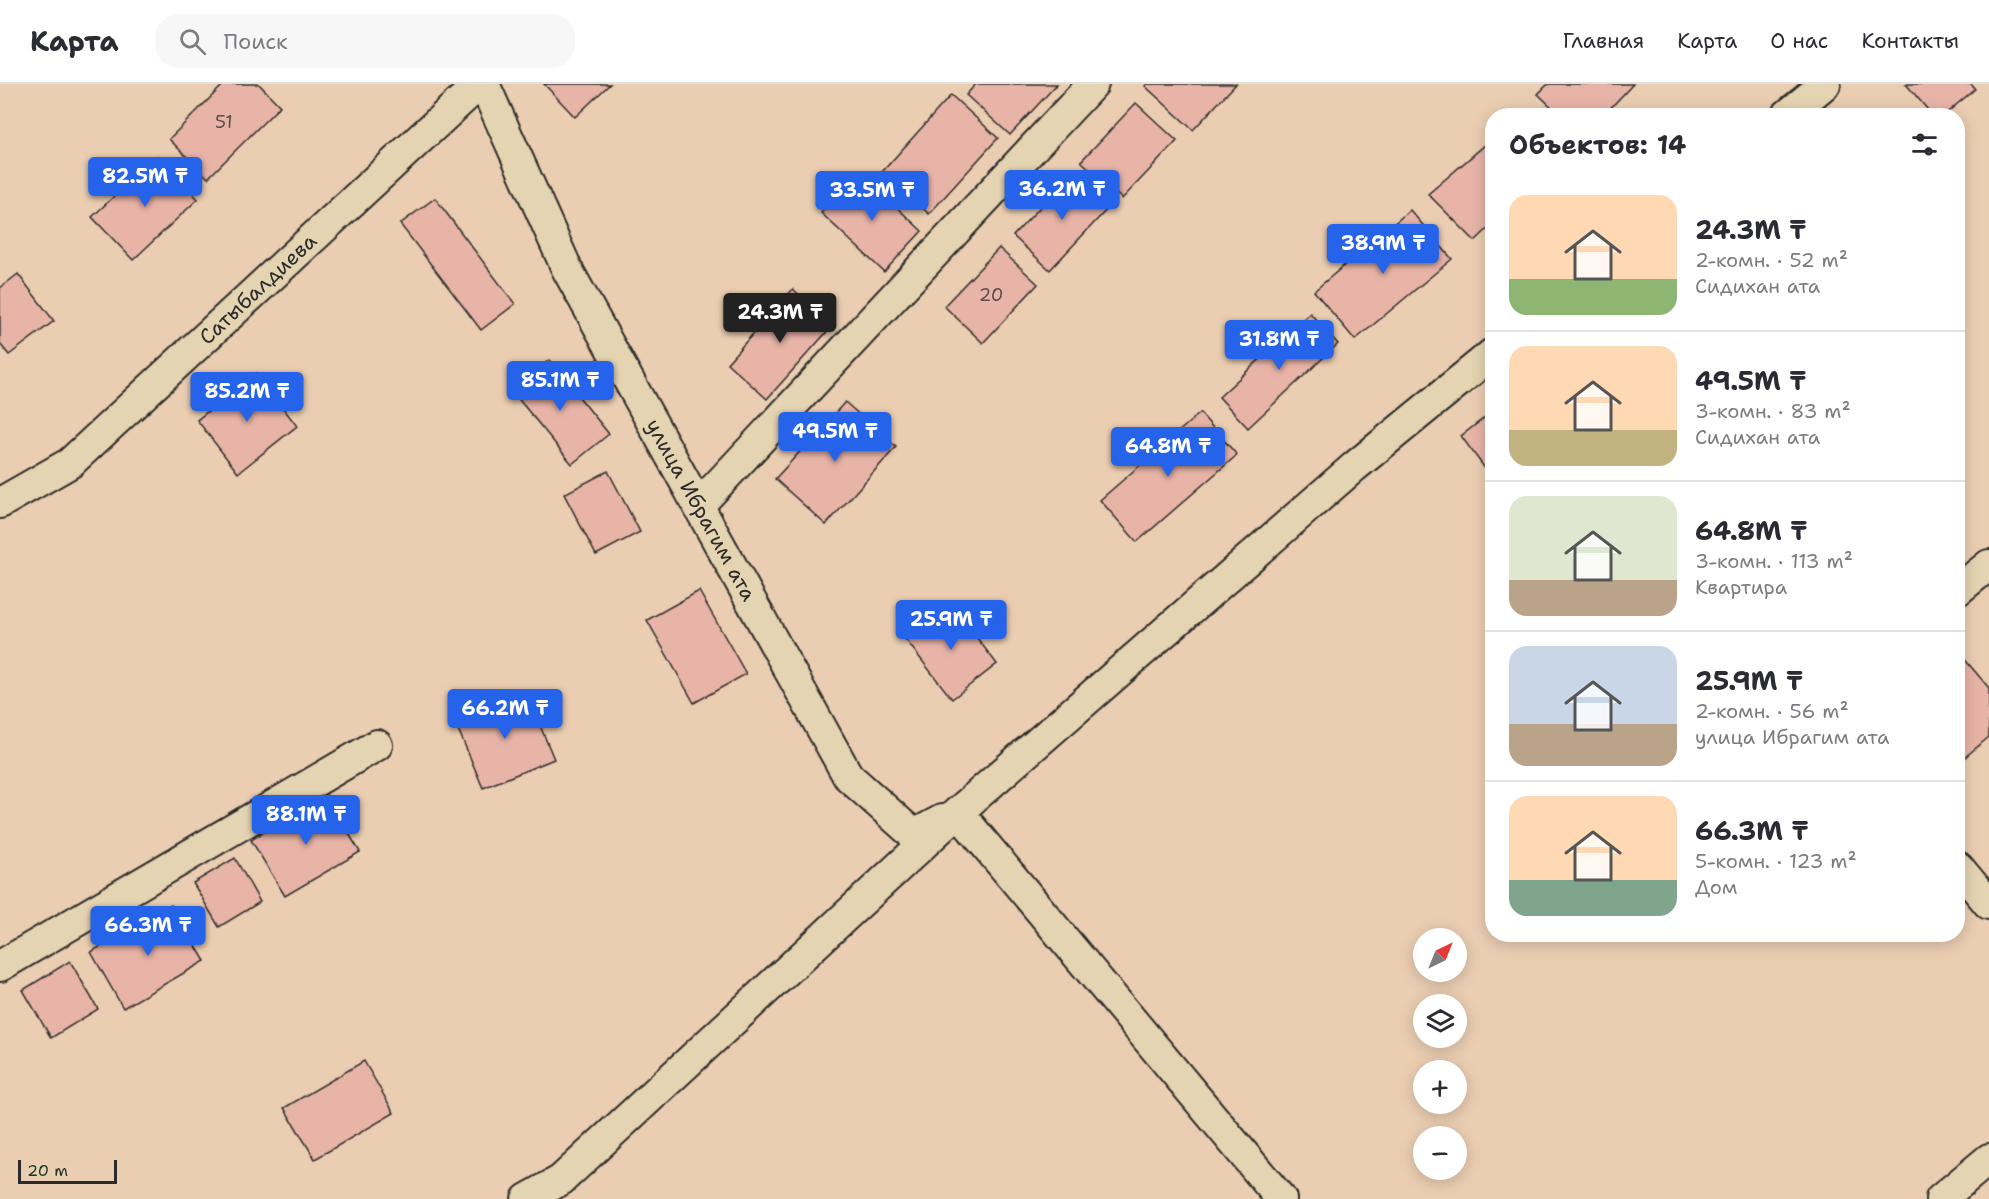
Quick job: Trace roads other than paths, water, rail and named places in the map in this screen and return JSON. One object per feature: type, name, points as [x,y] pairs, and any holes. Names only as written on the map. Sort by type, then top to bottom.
[{"type":"street","name":"Сатыбалдиева","points":[[0,503],[70,463],[479,84]]},
{"type":"street","name":"улица Ибрагим ата","points":[[484,84],[567,268],[848,776],[914,835],[958,812]]},
{"type":"street","points":[[698,506],[1093,84]]},
{"type":"street","points":[[1796,108],[1825,84]]},
{"type":"street","points":[[527,1199],[566,1190],[958,812],[1354,467],[1485,360]]},
{"type":"street","points":[[1965,584],[1989,565]]},
{"type":"street","points":[[0,966],[377,745]]},
{"type":"street","points":[[958,812],[1281,1199]]},
{"type":"street","points":[[1965,875],[1989,904]]},
{"type":"street","points":[[1941,1199],[1989,1159]]}]
